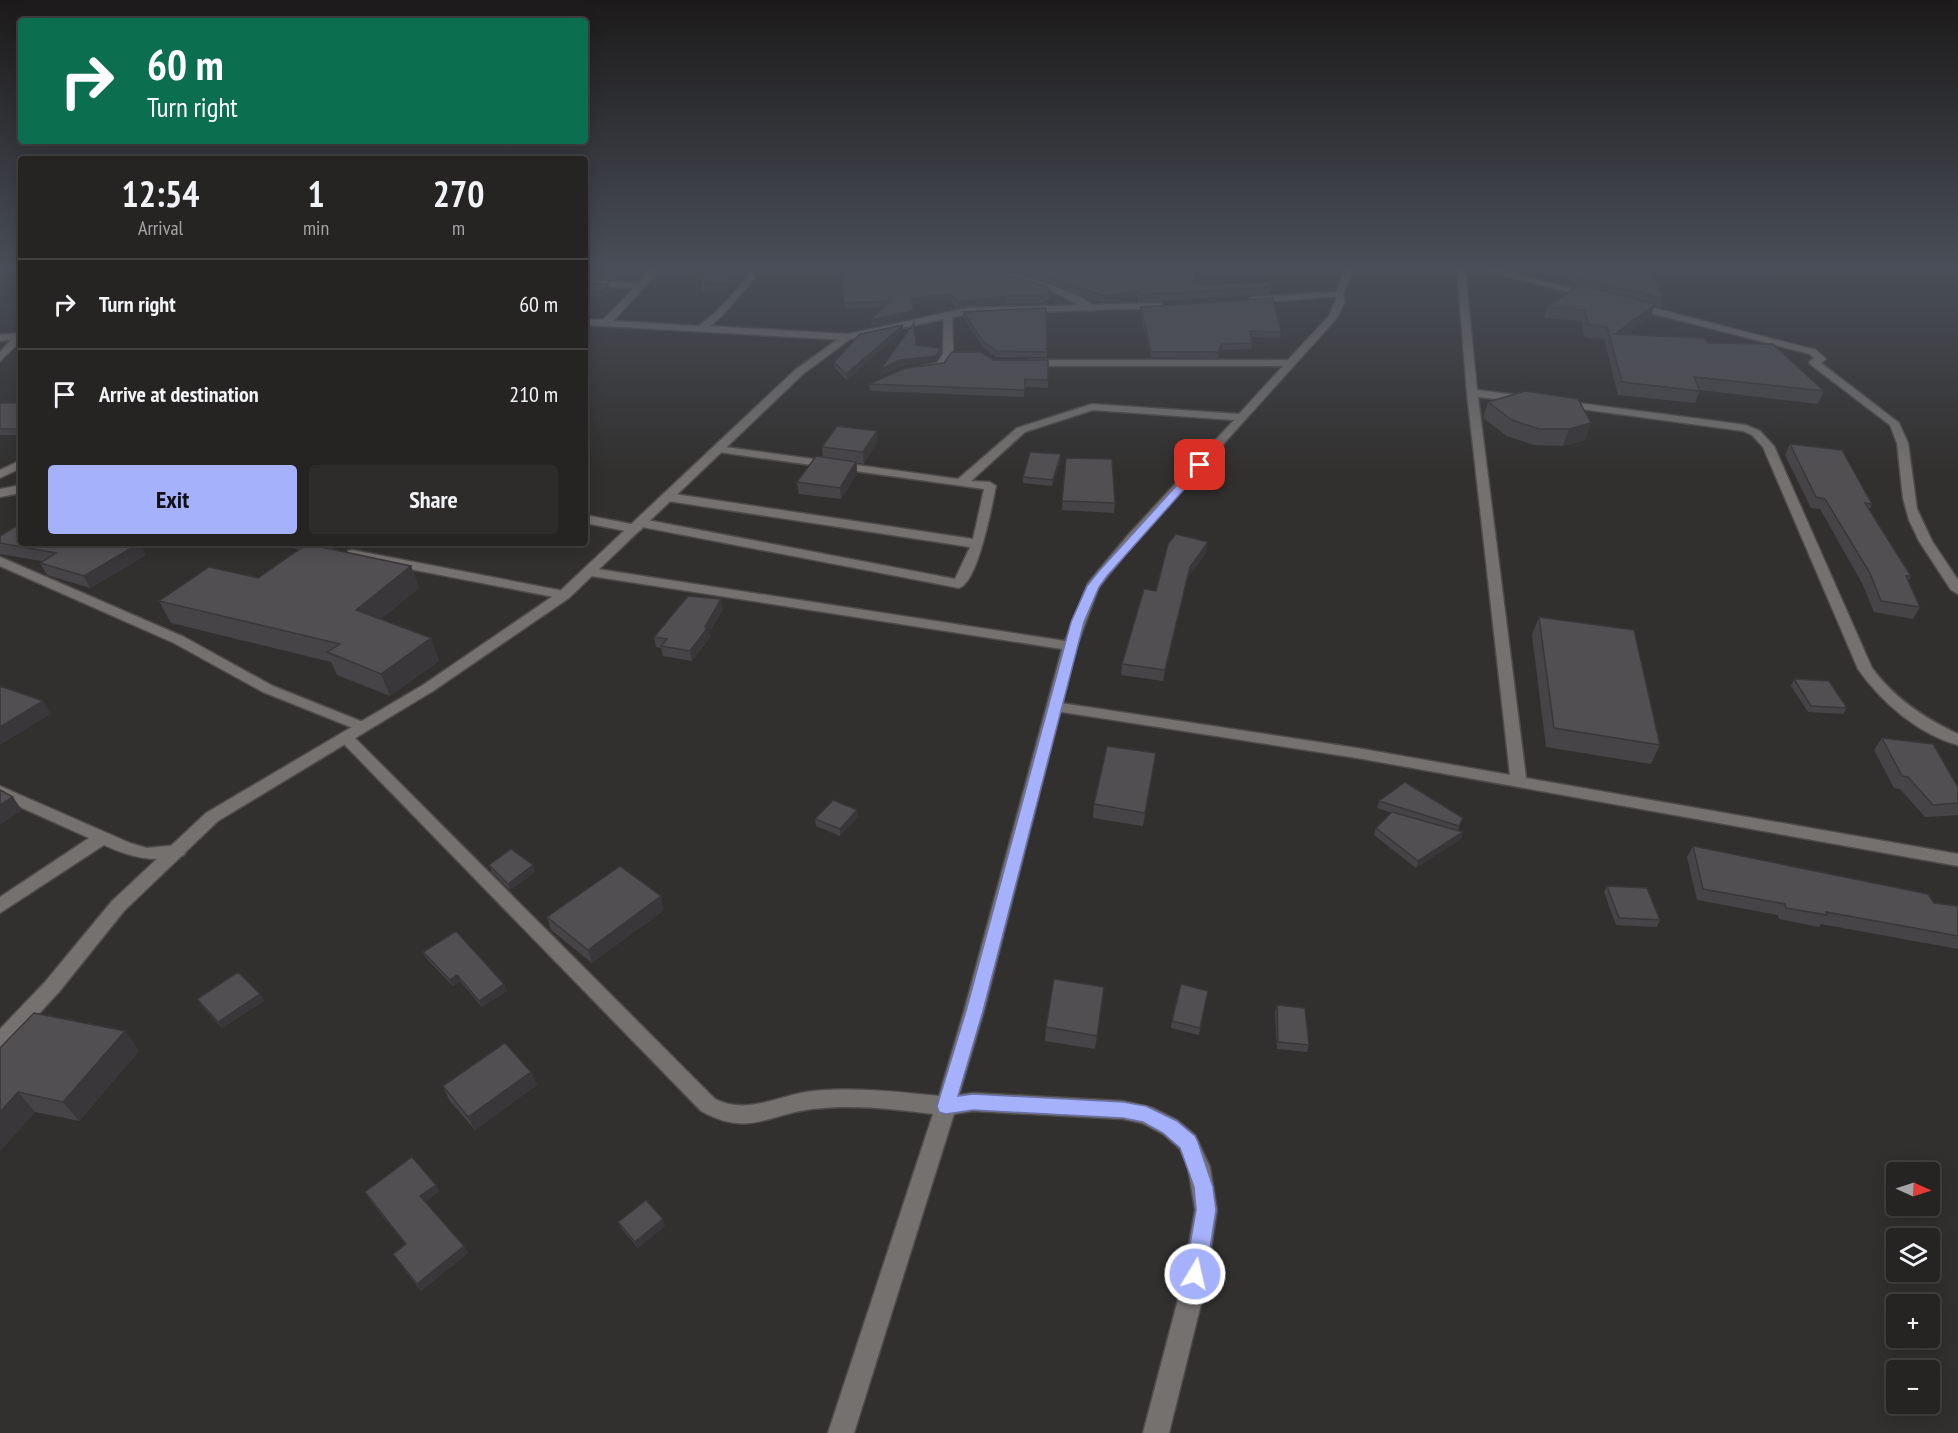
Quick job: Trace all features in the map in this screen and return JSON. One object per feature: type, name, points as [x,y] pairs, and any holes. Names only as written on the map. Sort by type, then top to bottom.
[{"type":"street","points":[[0,338],[18,336]]},
{"type":"street","points":[[826,336],[852,336]]},
{"type":"street","points":[[913,369],[940,366],[948,354],[948,336]]},
{"type":"street","points":[[841,1433],[946,1106],[974,1011],[1070,646],[1093,586],[1132,538],[1317,336]]},
{"type":"street","points":[[1467,336],[1507,699],[1519,782]]},
{"type":"street","points":[[1750,336],[1813,352],[1821,359],[1814,362],[1894,423],[1900,432],[1907,492],[1915,520],[1958,590]]},
{"type":"street","points":[[0,1042],[52,987],[118,906],[212,817],[428,688],[564,595],[591,572],[798,372],[847,337]]},
{"type":"street","points":[[0,358],[18,339]]},
{"type":"street","points":[[948,354],[960,354]]},
{"type":"street","points":[[1016,362],[1293,363]]},
{"type":"street","points":[[1472,393],[1746,428],[1756,433],[1768,446],[1864,669],[1875,685],[1897,705],[1958,740]]},
{"type":"street","points":[[961,483],[1021,430],[1092,407],[1243,417]]},
{"type":"street","points":[[588,519],[639,526],[959,584],[978,544],[990,486],[718,449]]},
{"type":"street","points":[[0,475],[18,466]]},
{"type":"street","points":[[0,493],[18,490]]},
{"type":"street","points":[[668,497],[978,544]]},
{"type":"street","points":[[311,546],[564,595]]},
{"type":"street","points":[[0,561],[179,640],[268,689],[363,727]]},
{"type":"street","points":[[591,572],[1070,646]]},
{"type":"street","points":[[1054,707],[1357,753],[1958,860]]},
{"type":"street","points":[[345,737],[708,1104],[723,1113],[747,1116],[781,1106],[833,1099],[882,1099],[946,1106],[973,1102],[1123,1110],[1146,1114],[1170,1127],[1188,1142],[1199,1167],[1206,1210],[1193,1288],[1156,1433]]},
{"type":"street","points":[[0,792],[147,854],[178,851]]},
{"type":"street","points":[[0,906],[103,837]]},
{"type":"building","points":[[858,336],[890,336],[846,374],[834,362]]},
{"type":"building","points":[[905,336],[915,336],[916,345],[941,348],[936,356],[899,360],[880,370]]},
{"type":"building","points":[[979,336],[1047,336],[1047,352],[997,351],[984,343]]},
{"type":"building","points":[[1147,336],[1251,336],[1252,343],[1222,344],[1218,352],[1151,352]]},
{"type":"building","points":[[1609,336],[1704,338],[1708,343],[1773,344],[1824,391],[1694,377],[1700,391],[1622,382]]},
{"type":"building","points":[[952,352],[981,352],[994,360],[1048,360],[1048,380],[1025,379],[1025,390],[869,384],[906,368],[944,363]]},
{"type":"building","points":[[1525,391],[1578,399],[1591,423],[1569,429],[1539,429],[1512,420],[1488,402]]},
{"type":"building","points":[[0,403],[18,403],[18,428],[0,429]]},
{"type":"building","points":[[837,426],[877,431],[863,452],[822,447]]},
{"type":"building","points":[[1790,444],[1842,450],[1872,504],[1865,503],[1911,576],[1906,576],[1920,607],[1881,601],[1870,573],[1825,499],[1816,497]]},
{"type":"building","points":[[1030,452],[1061,454],[1053,480],[1023,477]]},
{"type":"building","points":[[816,456],[856,462],[840,488],[797,482]]},
{"type":"building","points":[[1066,458],[1112,459],[1115,503],[1062,501]]},
{"type":"building","points":[[18,525],[18,546],[135,546],[84,576],[40,563],[56,553],[0,543],[0,536]]},
{"type":"building","points":[[1176,534],[1208,542],[1190,567],[1165,670],[1122,664],[1144,589],[1156,591],[1168,544]]},
{"type":"building","points":[[304,546],[316,546],[411,566],[356,610],[431,638],[381,674],[327,652],[340,644],[159,601],[209,567],[258,578]]},
{"type":"building","points":[[688,596],[721,599],[705,627],[708,627],[690,651],[661,646],[667,639],[654,637]]},
{"type":"building","points":[[1539,617],[1634,630],[1660,745],[1554,728]]},
{"type":"building","points":[[1794,679],[1829,681],[1847,708],[1811,706]]},
{"type":"building","points":[[0,686],[43,701],[0,727]]},
{"type":"building","points":[[1882,738],[1933,744],[1958,787],[1958,803],[1933,805],[1908,777],[1902,776]]},
{"type":"building","points":[[1107,746],[1156,753],[1145,813],[1094,804]]},
{"type":"building","points":[[1405,782],[1463,818],[1459,826],[1379,801]]},
{"type":"building","points":[[0,790],[13,797],[0,805]]},
{"type":"building","points":[[833,800],[857,810],[840,829],[815,819]]},
{"type":"building","points":[[1392,812],[1463,832],[1418,861],[1376,828]]},
{"type":"building","points":[[1693,846],[1928,894],[1934,903],[1958,906],[1958,936],[1826,912],[1827,915],[1786,908],[1785,904],[1703,889]]},
{"type":"building","points":[[511,849],[533,865],[508,884],[489,865]]},
{"type":"building","points":[[620,866],[661,896],[588,950],[547,917]]},
{"type":"building","points":[[1607,886],[1647,888],[1660,920],[1619,918]]},
{"type":"building","points":[[456,931],[504,984],[479,1001],[457,975],[450,980],[423,952]]},
{"type":"building","points":[[238,972],[260,994],[218,1022],[197,999]]},
{"type":"building","points":[[1054,979],[1104,987],[1097,1036],[1046,1027]]},
{"type":"building","points":[[1181,984],[1208,991],[1200,1028],[1172,1021]]},
{"type":"building","points":[[1277,1005],[1305,1008],[1309,1045],[1278,1042]]},
{"type":"building","points":[[34,1013],[125,1031],[63,1102],[18,1092],[0,1112],[0,1048]]},
{"type":"building","points":[[505,1043],[531,1072],[468,1117],[443,1086]]},
{"type":"building","points":[[412,1157],[436,1185],[420,1196],[464,1246],[417,1284],[393,1254],[406,1244],[365,1192]]},
{"type":"building","points":[[646,1200],[663,1219],[635,1242],[618,1222]]},
{"type":"route","points":[[1195,1274],[1206,1210],[1204,1187],[1199,1167],[1188,1142],[1170,1127],[1146,1114],[1123,1110],[973,1102],[946,1106],[974,1011],[1077,622],[1093,586],[1103,573],[1132,538],[1200,465]]}]
